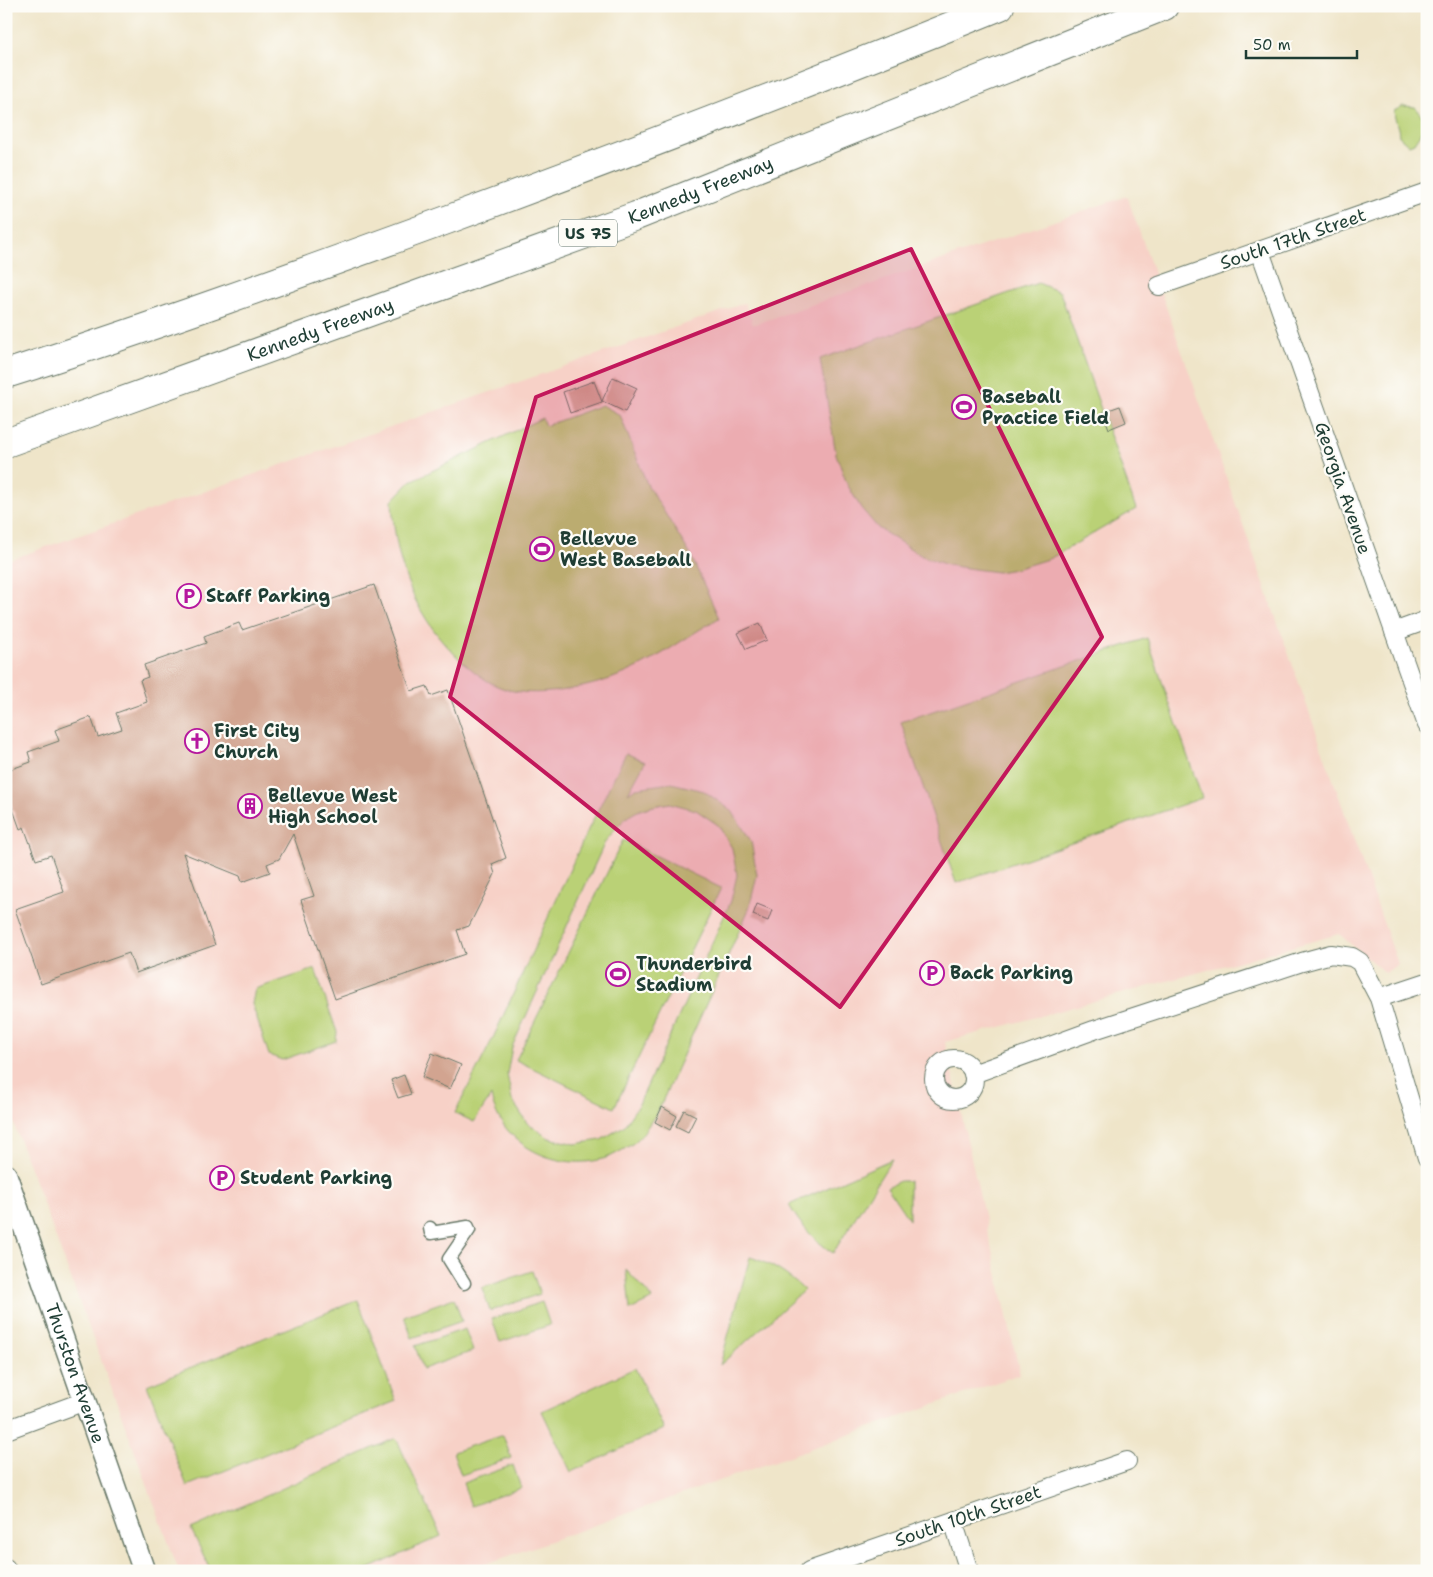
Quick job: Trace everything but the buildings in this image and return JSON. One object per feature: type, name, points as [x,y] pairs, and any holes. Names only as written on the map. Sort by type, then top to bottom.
[{"type":"highway","points":[[6,374],[152,325],[622,155],[844,70],[1000,6]]},
{"type":"highway","name":"Kennedy Freeway","points":[[6,443],[636,216],[1164,6]]},
{"type":"street","name":"South 17th Street","points":[[1159,286],[1427,192]]},
{"type":"street","name":"Georgia Avenue","points":[[1260,251],[1427,725]]},
{"type":"street","points":[[1394,632],[1427,620]]},
{"type":"street","points":[[973,1074],[1094,1030],[1302,962],[1331,954],[1352,956],[1360,962],[1379,998],[1427,1158]]},
{"type":"street","points":[[1379,998],[1427,982]]},
{"type":"street","name":"Thurston Avenue","points":[[6,1175],[144,1571]]},
{"type":"street","points":[[430,1228],[432,1232],[468,1227],[469,1230],[449,1259],[464,1283]]},
{"type":"street","points":[[6,1430],[85,1401]]},
{"type":"street","name":"South 10th Street","points":[[809,1571],[1127,1461]]},
{"type":"street","points":[[953,1521],[970,1571]]},
{"type":"highlighted area","points":[[911,249],[1102,637],[840,1007],[450,697],[536,397]]},
{"type":"shaded area","name":"Bellevue West High School","points":[[1127,196],[1398,964],[1385,973],[1339,934],[945,1042],[1020,1374],[466,1571],[179,1571],[6,1103],[6,561],[745,303],[753,325]]},
{"type":"green space","points":[[1403,106],[1415,107],[1420,112],[1424,121],[1421,133],[1414,143],[1409,145],[1399,136],[1394,114],[1394,111]]},
{"type":"green space","name":"Baseball Practice Field","points":[[1038,283],[1060,292],[1136,509],[1051,558],[1015,569],[998,572],[974,569],[947,565],[922,556],[878,528],[861,508],[847,484],[836,454],[820,359]]},
{"type":"green space","name":"Bellevue West Baseball","points":[[602,405],[620,415],[647,484],[690,554],[719,618],[639,667],[610,679],[558,691],[530,693],[499,687],[478,675],[464,663],[432,628],[420,610],[403,569],[394,525],[392,501],[411,481],[542,418],[545,426]]},
{"type":"green space","points":[[1147,638],[1202,798],[956,883],[901,722]]},
{"type":"green space","points":[[626,753],[645,762],[628,793],[636,788],[671,783],[704,791],[732,811],[751,841],[757,875],[749,909],[657,1113],[639,1138],[621,1151],[606,1158],[588,1162],[570,1162],[552,1158],[519,1142],[497,1114],[491,1096],[474,1122],[455,1113],[494,1036],[586,834]],"holes":[[[670,803],[696,810],[718,825],[732,848],[737,875],[731,901],[639,1104],[624,1126],[601,1140],[575,1144],[549,1138],[527,1123],[512,1100],[507,1074],[512,1047],[605,842],[626,818],[639,810]]]},
{"type":"green space","name":"Thunderbird Stadium","points":[[623,840],[721,888],[614,1108],[516,1060]]},
{"type":"green space","points":[[315,969],[337,1032],[336,1041],[282,1060],[269,1055],[252,1004],[255,989]]},
{"type":"green space","points":[[892,1159],[833,1253],[808,1232],[789,1205]]},
{"type":"green space","points":[[900,1181],[909,1181],[909,1220],[887,1187]]},
{"type":"green space","points":[[750,1257],[779,1270],[804,1290],[720,1365]]},
{"type":"green space","points":[[626,1270],[653,1299],[630,1310]]},
{"type":"green space","points":[[532,1271],[540,1294],[490,1311],[482,1288]]},
{"type":"green space","points":[[454,1298],[462,1321],[412,1338],[404,1316]]},
{"type":"green space","points":[[358,1300],[396,1401],[187,1486],[147,1385]]},
{"type":"green space","points":[[542,1302],[550,1325],[500,1342],[492,1319]]},
{"type":"green space","points":[[465,1329],[473,1351],[423,1369],[415,1346]]},
{"type":"green space","points":[[635,1368],[664,1429],[571,1472],[542,1411]]},
{"type":"green space","points":[[503,1435],[511,1458],[461,1475],[453,1452]]},
{"type":"green space","points":[[396,1438],[441,1536],[364,1571],[211,1571],[191,1529]]},
{"type":"green space","points":[[513,1465],[521,1488],[471,1506],[463,1483]]},
{"type":"place","name":"Baseball Practice Field","points":[[964,407]]},
{"type":"place","name":"Bellevue West Baseball","points":[[542,549]]},
{"type":"place","name":"Staff Parking","points":[[189,596]]},
{"type":"place","name":"First City Church","points":[[197,741]]},
{"type":"place","name":"Bellevue West High School","points":[[250,806]]},
{"type":"place","name":"Back Parking","points":[[932,973]]},
{"type":"place","name":"Thunderbird Stadium","points":[[618,974]]},
{"type":"place","name":"Student Parking","points":[[222,1178]]}]
